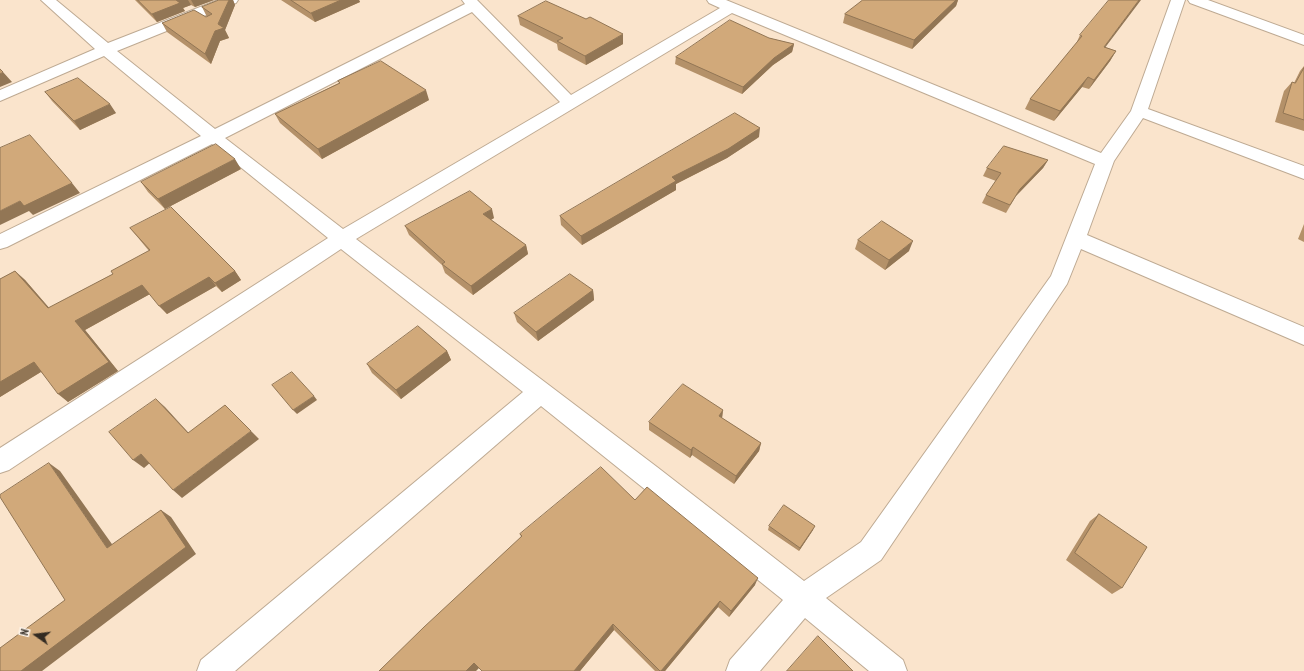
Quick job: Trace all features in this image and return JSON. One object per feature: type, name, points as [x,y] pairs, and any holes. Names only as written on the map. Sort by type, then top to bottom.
[{"type":"street","points":[[48,0],[105,50],[341,240],[804,597],[892,671]]},
{"type":"street","points":[[0,96],[105,50],[231,0]]},
{"type":"street","points":[[714,0],[1105,161]]},
{"type":"street","points":[[741,671],[804,597],[871,551],[1060,278],[1105,161],[1139,112],[1178,0]]},
{"type":"street","points":[[1195,0],[1304,40]]},
{"type":"street","points":[[0,242],[213,137],[471,2],[570,103]]},
{"type":"street","points":[[0,462],[341,240],[732,7]]},
{"type":"street","points":[[1139,112],[1304,173]]},
{"type":"street","points":[[1075,238],[1304,336]]},
{"type":"street","points":[[212,671],[540,392]]},
{"type":"building","points":[[138,0],[176,0],[180,3],[152,14]]},
{"type":"building","points":[[219,0],[229,0],[218,24],[224,28],[215,31],[205,54],[162,23],[194,10],[206,17],[212,14],[202,7]]},
{"type":"building","points":[[291,0],[341,0],[311,13]]},
{"type":"building","points":[[863,0],[956,0],[914,40],[845,14]]},
{"type":"building","points":[[1109,0],[1139,0],[1104,47],[1116,51],[1094,80],[1088,77],[1060,111],[1030,99],[1082,36],[1080,35]]},
{"type":"building","points":[[546,1],[586,19],[590,17],[623,34],[585,56],[557,41],[563,38],[518,16]]},
{"type":"building","points":[[730,20],[769,38],[794,44],[774,58],[743,87],[676,57]]},
{"type":"building","points":[[381,61],[426,90],[318,149],[275,114],[340,83],[338,81]]},
{"type":"building","points":[[1304,68],[1304,120],[1283,113],[1292,82],[1295,83]]},
{"type":"building","points":[[78,78],[110,104],[74,121],[45,92]]},
{"type":"building","points":[[735,113],[760,128],[728,149],[672,177],[676,181],[581,236],[560,216]]},
{"type":"building","points":[[30,135],[72,183],[24,206],[20,201],[0,211],[0,148]]},
{"type":"building","points":[[216,144],[235,159],[158,199],[141,182]]},
{"type":"building","points":[[1004,146],[1048,160],[1020,189],[1010,205],[986,195],[1001,173],[987,168]]},
{"type":"building","points":[[470,191],[492,209],[483,214],[526,245],[471,286],[442,264],[445,262],[405,226]]},
{"type":"building","points":[[171,207],[235,271],[215,283],[209,277],[159,306],[142,285],[75,321],[109,362],[58,394],[34,362],[0,382],[0,279],[15,271],[48,308],[113,274],[111,271],[150,250],[130,228]]},
{"type":"building","points":[[882,221],[913,241],[889,260],[858,240]]},
{"type":"building","points":[[570,274],[593,290],[536,332],[514,313]]},
{"type":"building","points":[[418,326],[447,351],[396,390],[367,364]]},
{"type":"building","points":[[292,372],[314,396],[293,410],[272,385]]},
{"type":"building","points":[[683,384],[723,410],[719,416],[761,443],[736,476],[693,447],[691,450],[649,422]]},
{"type":"building","points":[[156,399],[188,433],[225,405],[251,431],[173,490],[141,454],[133,460],[109,432]]},
{"type":"building","points":[[49,463],[107,548],[161,510],[186,547],[21,671],[0,671],[0,648],[65,600],[0,497],[0,495]]},
{"type":"building","points":[[601,467],[635,500],[647,487],[758,578],[731,611],[720,601],[661,671],[613,624],[574,671],[482,671],[474,663],[466,671],[379,671],[522,536],[520,534]]},
{"type":"building","points":[[784,505],[815,526],[800,548],[769,526]]},
{"type":"building","points":[[1099,514],[1147,547],[1122,588],[1075,553]]},
{"type":"building","points":[[818,636],[853,671],[787,671]]}]
